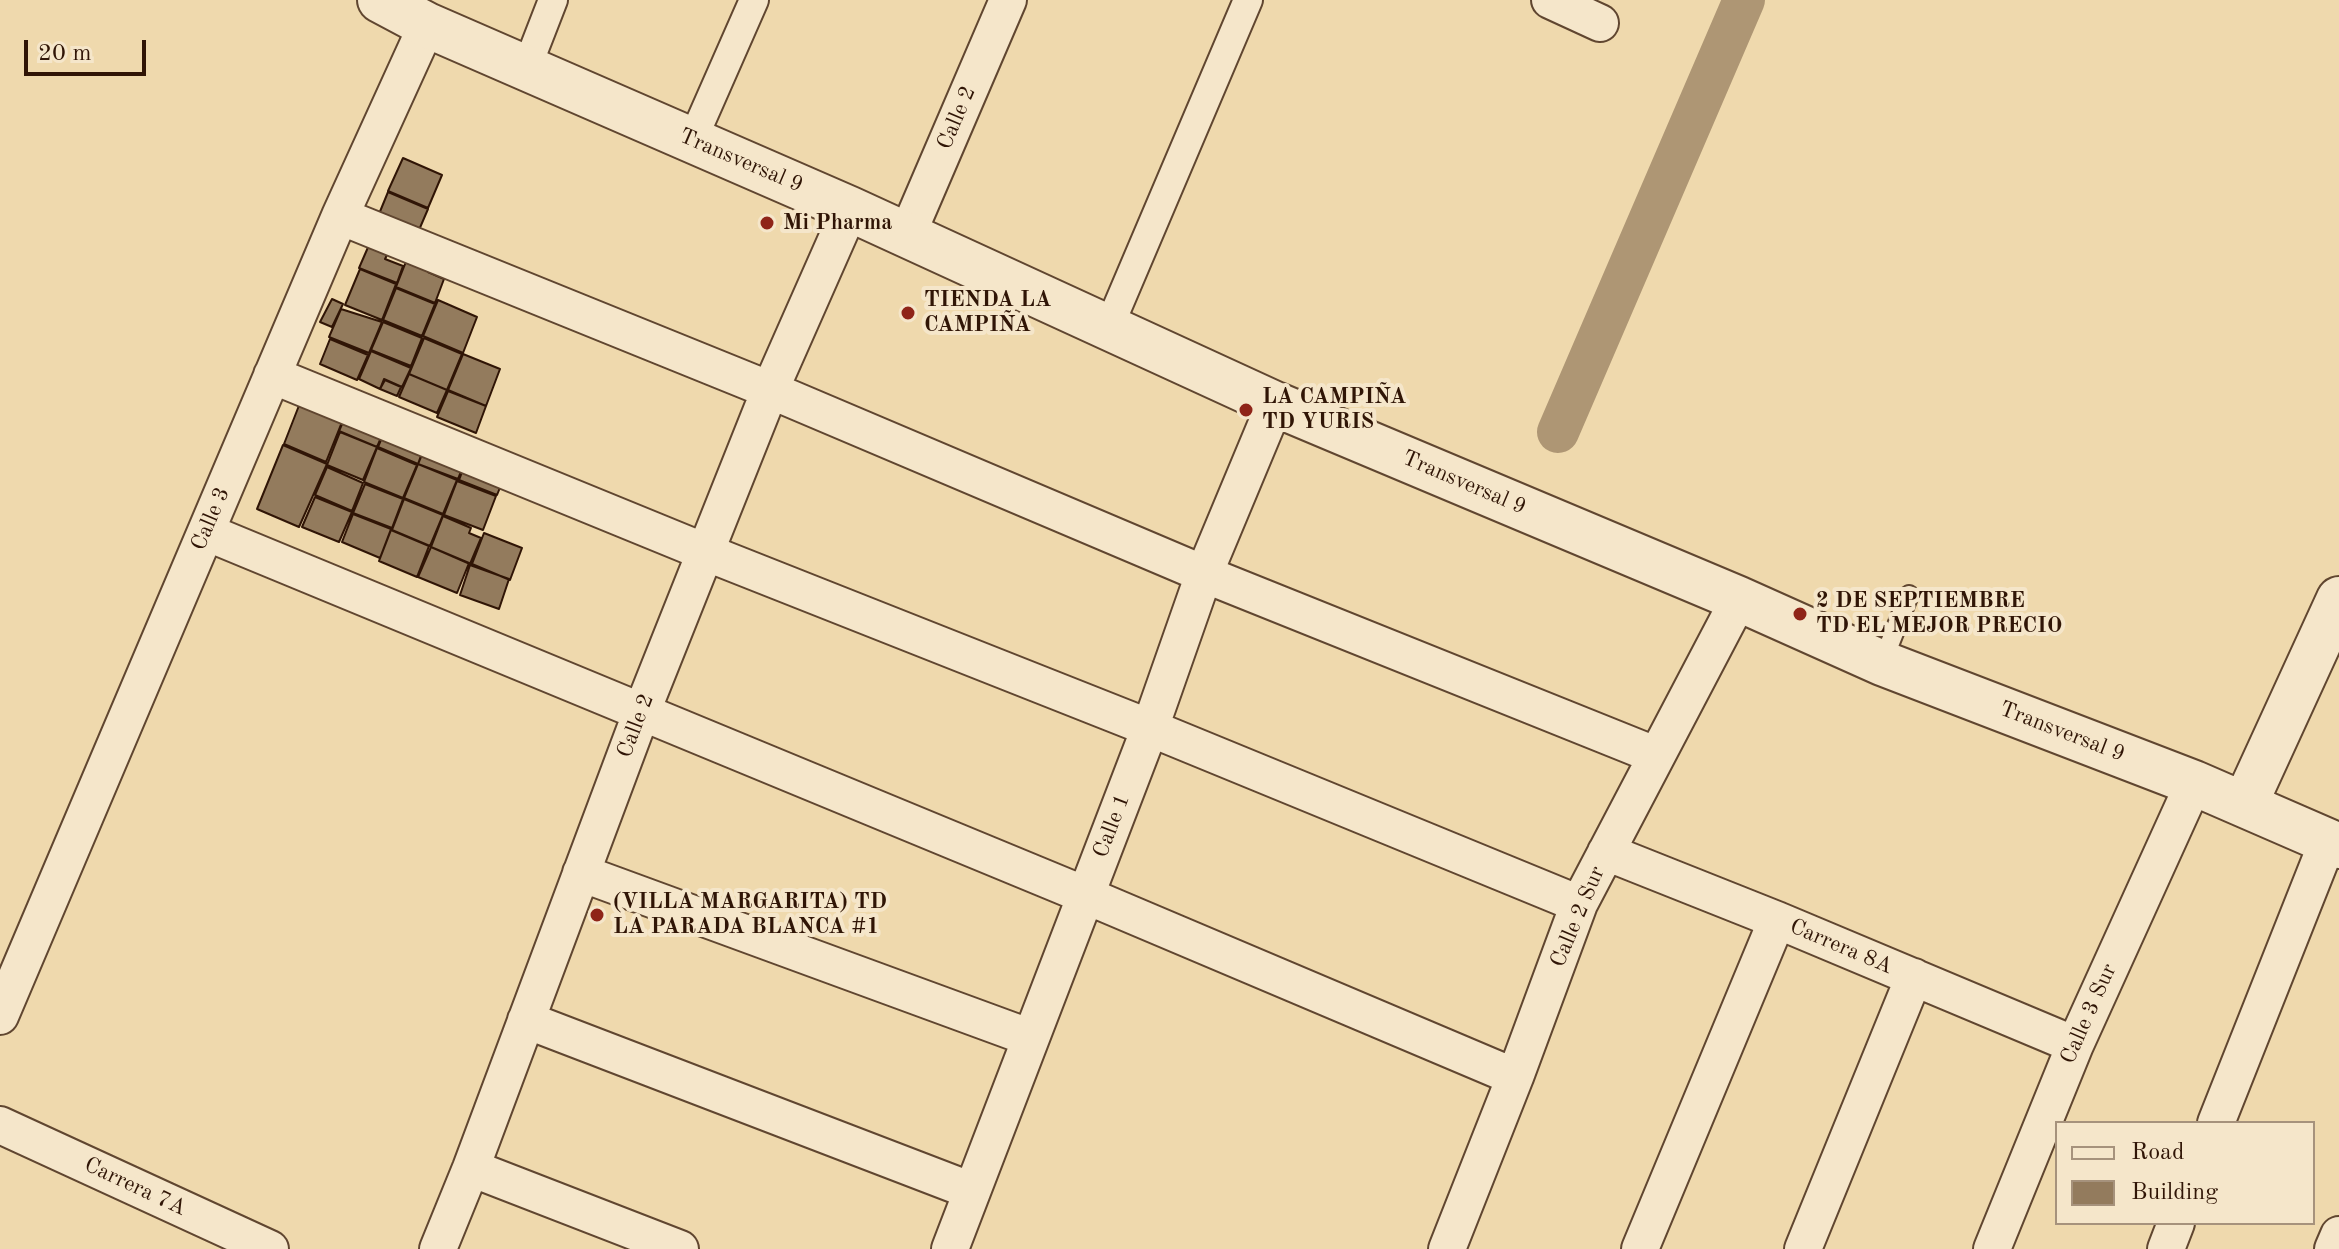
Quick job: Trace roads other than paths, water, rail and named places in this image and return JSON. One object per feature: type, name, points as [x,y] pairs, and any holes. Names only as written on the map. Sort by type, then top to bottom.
[{"type":"street","name":"Transversal 9","points":[[380,0],[427,25],[850,209],[1275,404],[1739,599],[1882,663],[2245,804],[2335,834]]},
{"type":"street","points":[[527,67],[553,0]]},
{"type":"street","points":[[692,141],[754,0]]},
{"type":"street","name":"Calle 2","points":[[907,235],[1008,0]]},
{"type":"street","points":[[1108,329],[1248,0]]},
{"type":"street","points":[[1550,0],[1600,23]]},
{"type":"street","name":"Calle 3","points":[[0,1016],[340,216],[427,25]]},
{"type":"street","name":"Calle 2","points":[[438,1249],[642,711],[770,390],[850,209]]},
{"type":"street","points":[[340,216],[770,390],[1204,574],[1655,755]]},
{"type":"street","points":[[272,375],[1579,904]]},
{"type":"street","name":"Calle 1","points":[[950,1249],[1150,728],[1204,574],[1275,404]]},
{"type":"street","points":[[206,532],[1085,895],[1515,1077]]},
{"type":"street","name":"Calle 2 Sur","points":[[1447,1249],[1579,904],[1739,599]]},
{"type":"street","points":[[2245,804],[2339,599]]},
{"type":"street","name":"Calle 3 Sur","points":[[1992,1249],[2075,1045],[2194,783]]},
{"type":"street","points":[[2217,1121],[2335,834]]},
{"type":"street","name":"Carrera 8A","points":[[1606,852],[2075,1045]]},
{"type":"street","points":[[581,873],[1031,1038]]},
{"type":"street","points":[[1640,1249],[1777,920]]},
{"type":"street","points":[[1803,1249],[1914,977]]},
{"type":"street","points":[[526,1020],[972,1191]]},
{"type":"street","name":"Carrera 7A","points":[[0,1125],[270,1249]]},
{"type":"street","points":[[471,1168],[680,1249]]},
{"type":"street","points":[[2166,1249],[2175,1225]]},
{"type":"street","points":[[2333,1249],[2339,1235]]},
{"type":"lane","points":[[1882,663],[1909,595]]},
{"type":"waterway","points":[[1558,432],[1744,0]]},
{"type":"place","name":"Mi Pharma","points":[[767,223]]},
{"type":"place","name":"TIENDA LA CAMPIÑA","points":[[908,313]]},
{"type":"place","name":"LA CAMPIÑA TD YURIS","points":[[1246,410]]},
{"type":"place","name":"2 DE SEPTIEMBRE TD EL MEJOR PRECIO","points":[[1800,614]]},
{"type":"place","name":"(VILLA MARGARITA) TD LA PARADA BLANCA #1","points":[[597,915]]}]
